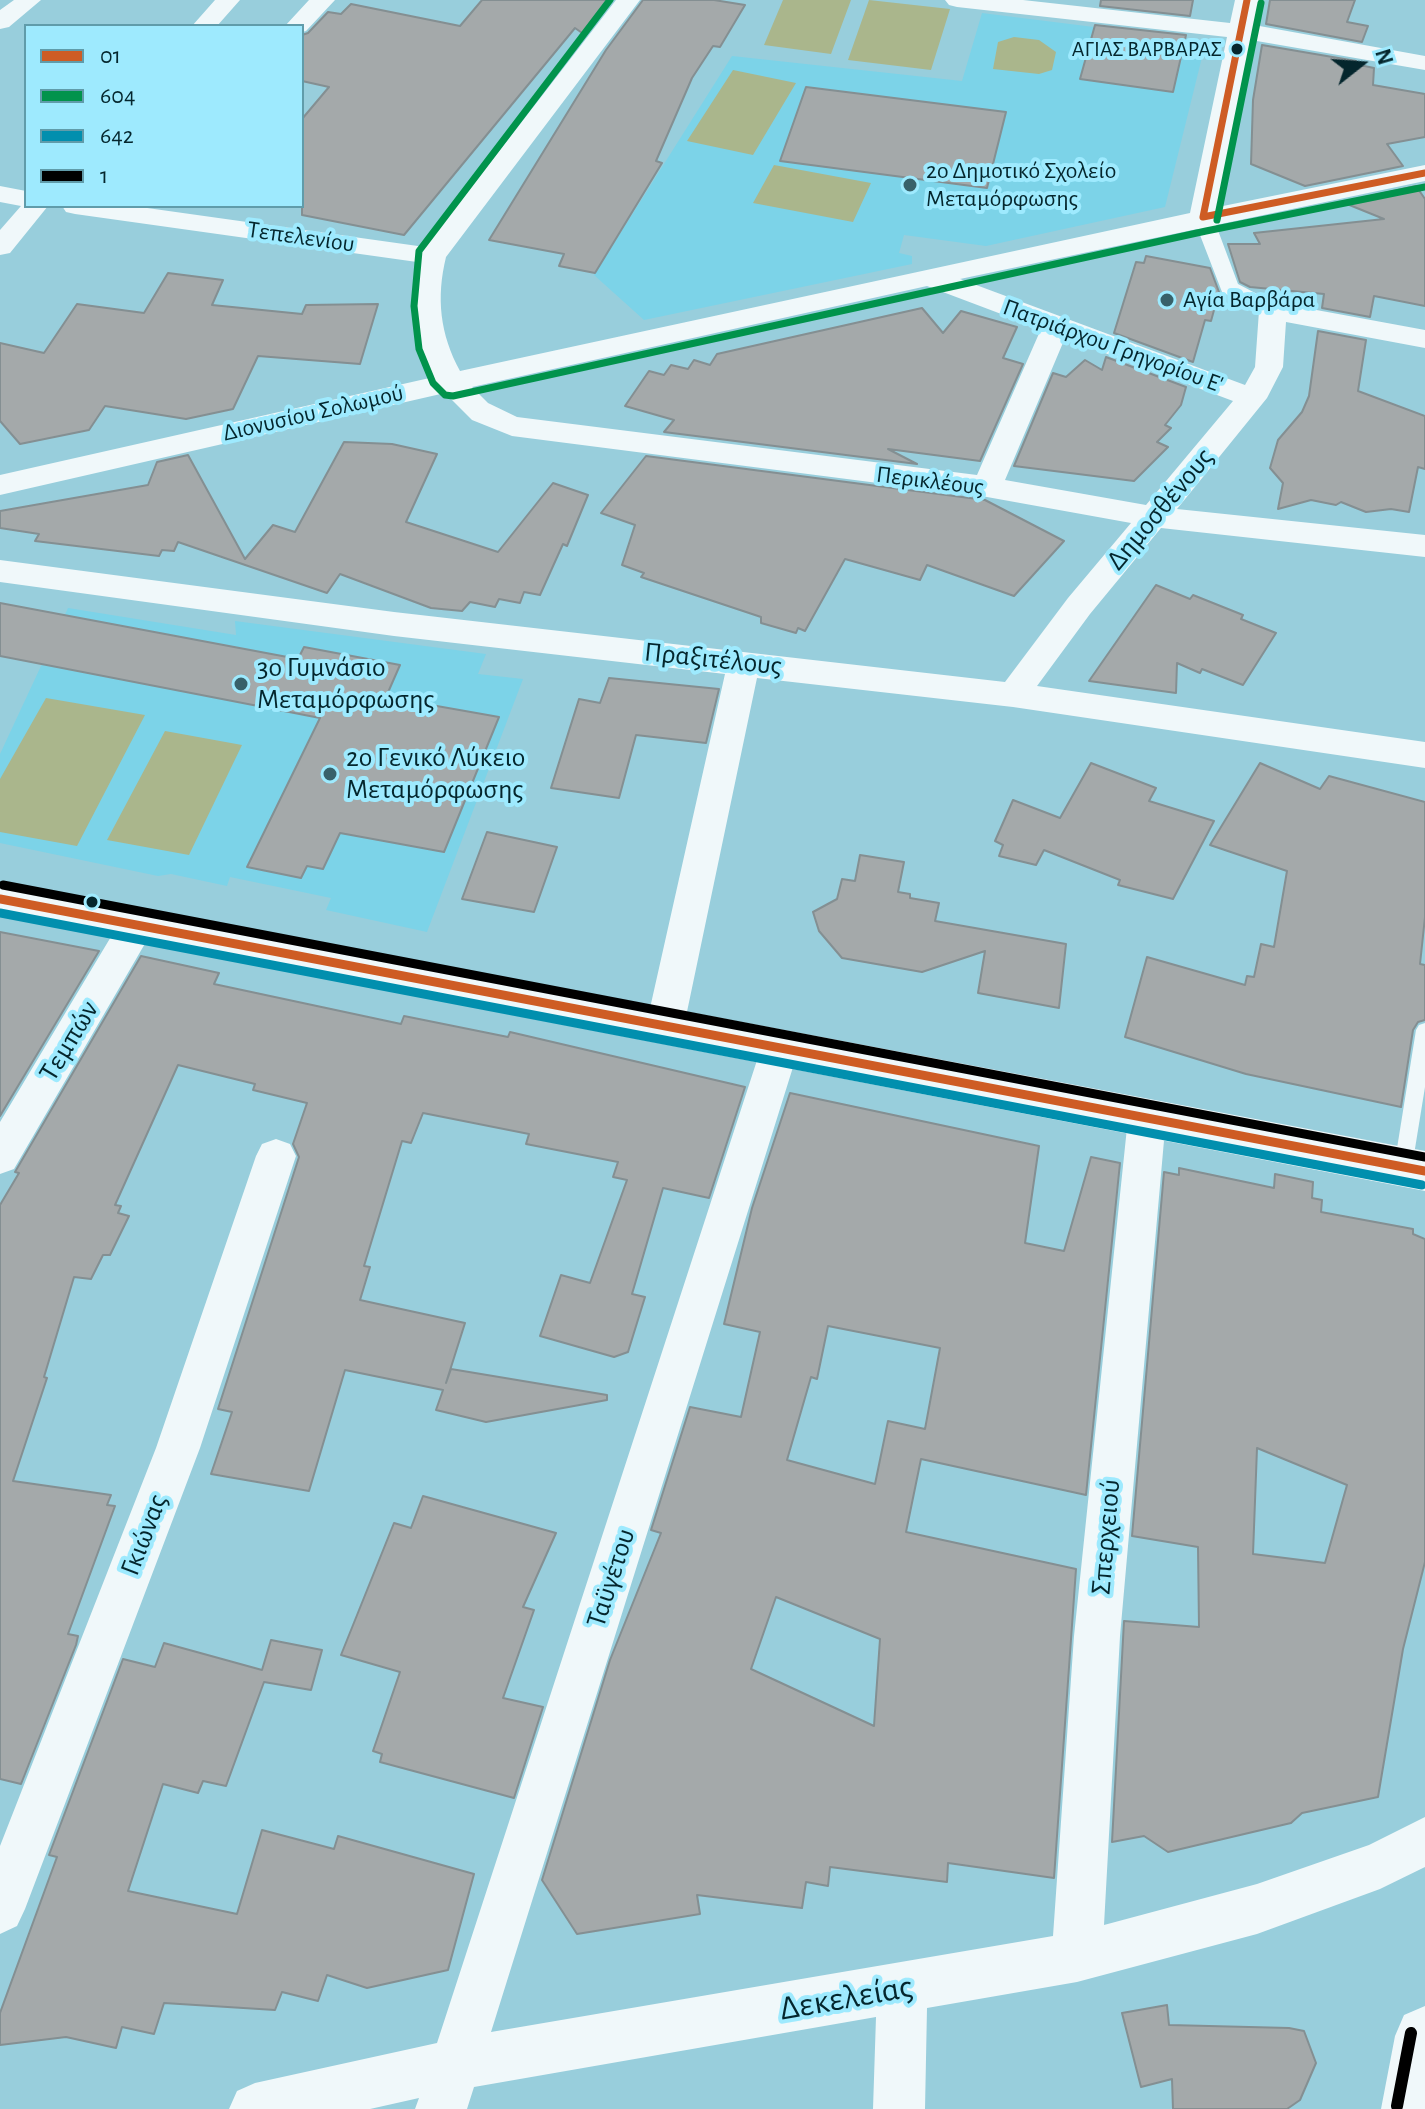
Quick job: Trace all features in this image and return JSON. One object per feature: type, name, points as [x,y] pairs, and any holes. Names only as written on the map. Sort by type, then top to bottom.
[{"type":"street","points":[[0,22],[29,0]]},
{"type":"street","points":[[206,24],[228,0]]},
{"type":"street","points":[[299,24],[323,0]]},
{"type":"street","points":[[450,382],[438,361],[425,309],[424,280],[432,256],[628,0]]},
{"type":"street","points":[[957,0],[1265,34],[1425,63]]},
{"type":"street","points":[[1247,0],[1203,217],[1229,288],[1273,311],[1425,339]]},
{"type":"street","name":"Διονυσίου Σολωμού","points":[[0,485],[450,382],[1203,217],[1425,173]]},
{"type":"street","points":[[0,194],[24,199]]},
{"type":"street","points":[[0,247],[33,208]]},
{"type":"street","name":"Τεπελενίου","points":[[89,208],[432,256]]},
{"type":"street","name":"Πατριάρχου Γρηγορίου Ε'","points":[[929,277],[1252,398]]},
{"type":"street","name":"Δημοσθένους","points":[[1013,695],[1079,606],[1252,398],[1269,367],[1273,311]]},
{"type":"street","points":[[987,487],[1056,326]]},
{"type":"street","name":"Περικλέους","points":[[450,382],[476,409],[512,426],[690,452],[987,487],[1154,517],[1425,546]]},
{"type":"street","name":"Πραξιτέλους","points":[[0,571],[394,624],[1013,695],[1425,755]]},
{"type":"street","points":[[665,1026],[744,663]]},
{"type":"street","points":[[0,899],[1414,1169]]},
{"type":"street","name":"Τεμπών","points":[[0,1157],[137,925]]},
{"type":"street","name":"Ταϋγέτου","points":[[449,2086],[780,1048]]},
{"type":"street","name":"Σπερχειού","points":[[1077,1957],[1097,1636],[1147,1118]]},
{"type":"street","name":"Γκιώνας","points":[[0,1909],[178,1448],[276,1156]]},
{"type":"street","name":"Δεκελείας","points":[[255,2109],[449,2086],[902,1989],[1077,1957],[1257,1909],[1380,1865],[1425,1841]]},
{"type":"street","points":[[899,2109],[902,1989]]},
{"type":"street","points":[[1411,2109],[1425,2036]]},
{"type":"lane","points":[[1414,1169],[1425,1030]]},
{"type":"shaded area","name":"2ο Δημοτικό Σχολείο Μεταμόρφωσης","points":[[982,13],[1206,41],[1165,207],[986,246],[904,235],[899,253],[912,256],[912,264],[644,320],[594,275],[732,56],[962,81]]},
{"type":"shaded area","points":[[68,608],[236,635],[235,621],[486,654],[478,674],[523,679],[427,932],[326,910],[331,898],[230,877],[227,886],[171,874],[158,876],[0,843],[0,754]]},
{"type":"green space","points":[[783,0],[851,0],[831,54],[764,45]]},
{"type":"green space","points":[[869,0],[950,9],[931,70],[848,60]]},
{"type":"green space","points":[[1014,37],[1039,40],[1056,52],[1052,70],[1039,74],[993,69],[998,42]]},
{"type":"green space","points":[[733,70],[796,83],[753,155],[687,141]]},
{"type":"green space","points":[[774,165],[871,183],[853,222],[753,203]]},
{"type":"green space","points":[[46,698],[145,715],[77,846],[0,832],[0,779]]},
{"type":"green space","points":[[165,731],[242,745],[189,855],[107,840]]},
{"type":"building","points":[[482,0],[612,0],[585,35],[575,28],[404,235],[302,215],[304,117],[329,87],[304,81],[304,34],[328,12],[341,14],[351,4],[460,26]]},
{"type":"building","points":[[643,0],[714,0],[745,5],[720,47],[713,46],[692,78],[656,161],[662,163],[595,273],[559,266],[564,254],[489,240],[606,50]]},
{"type":"building","points":[[1101,0],[1193,0],[1190,16],[1100,6]]},
{"type":"building","points":[[1270,0],[1355,0],[1347,22],[1368,26],[1362,42],[1266,24]]},
{"type":"building","points":[[1095,25],[1186,35],[1173,92],[1080,79]]},
{"type":"building","points":[[1262,45],[1356,61],[1355,64],[1374,68],[1373,85],[1425,94],[1425,137],[1387,144],[1403,166],[1305,186],[1251,164],[1253,100]]},
{"type":"building","points":[[806,87],[1006,112],[987,188],[780,161]]},
{"type":"building","points":[[1416,186],[1425,199],[1425,306],[1374,296],[1370,317],[1322,308],[1324,294],[1250,287],[1240,282],[1228,244],[1260,244],[1254,233],[1384,219],[1342,202]]},
{"type":"building","name":"Αγία Βαρβάρα","points":[[1146,256],[1210,268],[1219,292],[1211,321],[1205,320],[1193,362],[1114,333],[1136,262],[1144,263]]},
{"type":"building","points":[[168,273],[223,280],[212,305],[302,314],[306,305],[378,304],[360,364],[258,356],[233,409],[186,419],[105,406],[89,430],[20,444],[0,421],[0,343],[44,353],[77,304],[144,313]]},
{"type":"building","points":[[922,308],[943,333],[961,311],[1017,327],[1003,358],[1023,364],[980,461],[888,449],[917,464],[664,432],[674,420],[625,406],[649,371],[664,375],[671,365],[688,369],[694,360],[710,365],[717,354]]},
{"type":"building","points":[[1318,331],[1366,340],[1358,391],[1425,416],[1425,469],[1418,467],[1409,512],[1391,509],[1366,512],[1341,502],[1336,505],[1311,500],[1278,509],[1283,483],[1270,468],[1278,440],[1302,412],[1309,396]]},
{"type":"building","points":[[1106,357],[1186,387],[1181,405],[1165,425],[1171,428],[1157,442],[1168,447],[1134,481],[1014,466],[1053,373],[1066,377],[1085,360],[1102,370]]},
{"type":"building","points":[[344,442],[392,444],[437,454],[406,522],[498,552],[553,483],[588,495],[567,546],[563,544],[540,595],[524,592],[520,603],[499,599],[495,607],[470,602],[462,611],[431,608],[340,574],[327,593],[178,542],[174,551],[162,550],[159,556],[35,541],[39,534],[0,528],[0,511],[148,485],[157,462],[188,455],[245,559],[273,525],[295,532]]},
{"type":"building","points":[[646,456],[985,500],[1064,541],[1014,596],[927,565],[920,580],[845,559],[805,631],[798,628],[796,633],[761,623],[761,617],[641,577],[644,573],[622,565],[635,525],[601,513]]},
{"type":"building","points":[[1156,585],[1190,599],[1193,595],[1243,615],[1241,619],[1276,633],[1243,685],[1177,663],[1176,693],[1089,681]]},
{"type":"building","points":[[0,603],[298,659],[304,647],[400,665],[386,697],[499,717],[444,852],[340,833],[323,869],[307,866],[301,878],[247,867],[320,718],[0,656]]},
{"type":"building","points":[[609,678],[719,689],[706,743],[636,735],[619,798],[551,788],[579,699],[600,703]]},
{"type":"building","points":[[1091,763],[1156,788],[1149,801],[1214,821],[1173,899],[1118,885],[1120,880],[1044,850],[1036,865],[999,856],[1003,845],[995,841],[1013,800],[1060,818]]},
{"type":"building","points":[[1260,763],[1320,789],[1329,776],[1425,802],[1425,917],[1420,964],[1425,965],[1425,1020],[1418,1022],[1413,1030],[1401,1107],[1246,1074],[1125,1037],[1147,957],[1245,985],[1247,976],[1254,977],[1261,944],[1274,947],[1287,871],[1210,845]]},
{"type":"building","points":[[487,832],[557,847],[534,912],[462,899]]},
{"type":"building","points":[[860,855],[904,862],[898,892],[910,894],[910,898],[939,903],[935,921],[1066,944],[1059,1008],[978,993],[985,951],[922,972],[842,958],[819,931],[813,912],[837,899],[842,879],[855,881]]},
{"type":"building","points":[[0,932],[99,951],[0,1116]]},
{"type":"building","points":[[141,956],[219,973],[214,984],[401,1024],[404,1016],[508,1037],[510,1032],[745,1087],[709,1198],[663,1188],[632,1294],[645,1297],[628,1352],[614,1357],[540,1336],[561,1275],[590,1283],[627,1180],[613,1177],[618,1162],[526,1144],[529,1134],[423,1113],[411,1143],[402,1141],[364,1266],[370,1267],[360,1300],[465,1323],[446,1383],[451,1369],[607,1395],[607,1400],[486,1422],[436,1410],[443,1390],[345,1370],[309,1491],[211,1474],[232,1412],[218,1409],[299,1157],[293,1144],[307,1103],[253,1090],[255,1084],[178,1065],[115,1205],[121,1206],[118,1213],[129,1216],[110,1255],[103,1255],[91,1279],[74,1277],[44,1377],[47,1378],[13,1481],[111,1495],[107,1505],[115,1506],[68,1634],[78,1636],[76,1645],[21,1784],[0,1779],[0,1205],[19,1173],[15,1172]]},
{"type":"building","points":[[790,1093],[1039,1146],[1025,1243],[1064,1251],[1091,1157],[1120,1163],[1086,1495],[921,1459],[906,1532],[1076,1569],[1054,1878],[948,1863],[947,1882],[830,1867],[828,1886],[806,1882],[802,1908],[697,1895],[700,1914],[577,1934],[542,1880],[610,1660],[661,1533],[651,1530],[690,1407],[741,1417],[760,1332],[724,1324],[752,1208]],"holes":[[[828,1326],[940,1348],[925,1429],[888,1421],[875,1484],[787,1460],[811,1377],[817,1379]],[[776,1597],[880,1639],[874,1726],[751,1669]]]},
{"type":"building","points":[[1179,1168],[1274,1188],[1275,1174],[1313,1182],[1312,1198],[1322,1200],[1321,1212],[1413,1229],[1413,1234],[1425,1239],[1425,1562],[1403,1649],[1378,1797],[1302,1813],[1291,1823],[1168,1852],[1144,1836],[1112,1842],[1124,1621],[1199,1627],[1198,1547],[1132,1536],[1164,1172],[1179,1175]],"holes":[[[1257,1448],[1347,1485],[1325,1563],[1253,1554]]]},
{"type":"building","points":[[423,1496],[556,1533],[523,1607],[534,1610],[503,1698],[543,1707],[514,1798],[380,1762],[382,1754],[373,1751],[400,1672],[341,1655],[394,1523],[411,1528]]},
{"type":"building","points":[[271,1640],[322,1650],[311,1690],[264,1682],[226,1786],[203,1781],[198,1793],[163,1784],[128,1891],[237,1914],[262,1830],[334,1849],[338,1836],[474,1874],[448,1970],[367,1988],[327,1975],[318,2001],[282,1992],[275,2010],[164,2003],[154,2034],[122,2027],[116,2048],[66,2037],[0,2045],[0,2013],[57,1857],[49,1855],[123,1659],[155,1667],[164,1643],[262,1670]]},
{"type":"building","points":[[1167,2005],[1169,2025],[1304,2031],[1316,2063],[1300,2100],[1287,2109],[1173,2109],[1172,2079],[1141,2087],[1122,2013]]},
{"type":"transit line","name":"604","points":[[610,0],[419,251],[414,286],[415,328],[425,368],[433,383],[445,395],[453,396],[1206,231],[1425,187]]},
{"type":"transit line","name":"01","points":[[1247,0],[1203,217],[1425,173]]},
{"type":"transit line","name":"604","points":[[1217,220],[1261,3]]},
{"type":"transit line","name":"1","points":[[3,885],[1425,1157]]},
{"type":"transit line","name":"01","points":[[0,899],[1425,1171]]},
{"type":"transit line","name":"642","points":[[0,913],[1422,1185]]},
{"type":"transit line","name":"1","points":[[1397,2106],[1411,2033]]},
{"type":"place","name":"ΑΓΙΑΣ ΒΑΡΒΑΡΑΣ","points":[[1237,49]]},
{"type":"place","name":"2ο Δημοτικό Σχολείο Μεταμόρφωσης","points":[[910,185]]},
{"type":"place","name":"Αγία Βαρβάρα","points":[[1167,300]]},
{"type":"place","name":"3ο Γυμνάσιο Μεταμόρφωσης","points":[[241,684]]},
{"type":"place","name":"2ο Γενικό Λύκειο Μεταμόρφωσης","points":[[330,774]]}]
